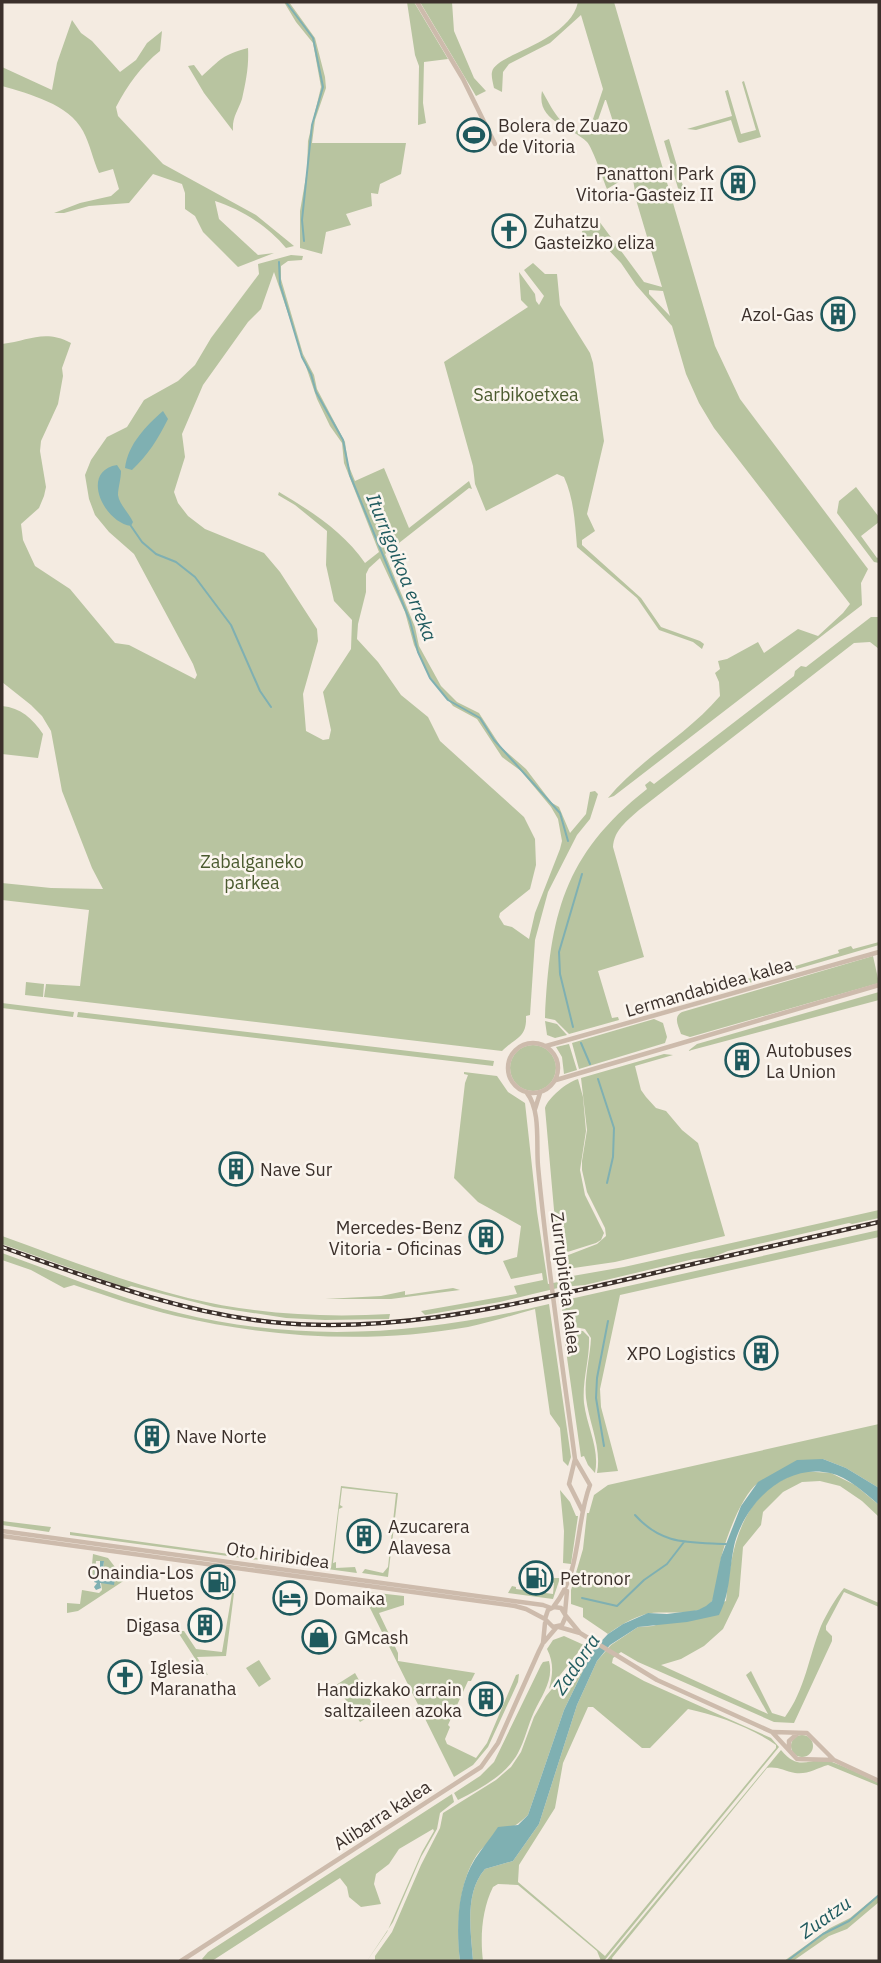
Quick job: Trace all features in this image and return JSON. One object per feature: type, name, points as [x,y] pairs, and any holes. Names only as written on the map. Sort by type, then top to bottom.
[{"type":"street","points":[[417,2],[452,60],[495,144]]},
{"type":"street","name":"Lermandabidea kalea","points":[[546,1046],[879,952]]},
{"type":"street","points":[[556,1080],[558,1061],[546,1046],[529,1043],[517,1048],[510,1057],[510,1079],[517,1088],[527,1093],[540,1093],[556,1080],[879,985]]},
{"type":"street","name":"Zurrupitieta kalea","points":[[527,1093],[535,1110]]},
{"type":"street","name":"Zurrupitieta kalea","points":[[540,1093],[535,1110],[540,1192],[575,1459],[572,1478]]},
{"type":"street","name":"Zurrupitieta kalea","points":[[575,1459],[584,1475]]},
{"type":"street","points":[[558,1627],[564,1622],[567,1588],[590,1482],[584,1475],[578,1474],[572,1478],[570,1487],[582,1510]]},
{"type":"street","points":[[575,1493],[587,1492]]},
{"type":"street","name":"Oto hiribidea","points":[[2,1533],[552,1607]]},
{"type":"street","name":"Oto hiribidea","points":[[2,1533],[515,1606],[545,1620]]},
{"type":"street","points":[[567,1588],[546,1613],[545,1620],[550,1626],[580,1633],[657,1680],[772,1732],[811,1735],[834,1760],[879,1781]]},
{"type":"street","points":[[552,1607],[561,1608],[580,1633]]},
{"type":"street","name":"Alibarra kalea","points":[[543,1643],[545,1620]]},
{"type":"street","name":"Alibarra kalea","points":[[181,1961],[481,1767],[498,1743],[543,1643],[558,1627]]},
{"type":"street","points":[[772,1732],[797,1759],[834,1760]]},
{"type":"street","points":[[789,1750],[792,1737],[799,1733]]},
{"type":"street","points":[[810,1758],[816,1752],[816,1743]]},
{"type":"green space","points":[[284,2],[289,2],[315,38],[325,77],[326,88],[315,120],[312,143],[406,143],[401,174],[380,184],[378,194],[371,193],[372,206],[346,214],[351,225],[326,232],[322,254],[300,248],[300,211],[307,171],[308,141],[321,87],[313,43]]},
{"type":"green space","points":[[407,2],[414,2],[448,59],[424,62],[423,103],[426,123],[418,125],[419,66]]},
{"type":"green space","points":[[420,2],[452,2],[454,31],[474,78],[486,91],[476,96]]},
{"type":"green space","points":[[578,2],[614,2],[715,346],[740,399],[868,569],[861,583],[862,605],[608,798],[634,771],[693,723],[720,696],[715,673],[720,669],[718,661],[758,642],[764,653],[798,629],[818,636],[850,604],[714,428],[686,374],[672,326],[603,244],[585,248],[582,231],[594,226],[596,217],[644,282],[662,287],[637,203],[632,174],[607,189],[587,142],[549,117],[544,110],[542,91],[565,125],[580,131],[589,131],[603,89],[581,15],[550,43],[509,64],[503,72],[502,92],[494,88],[492,72],[496,65],[548,37],[572,16]],"holes":[[[605,100],[617,134],[593,134]],[[649,290],[663,291],[670,316],[649,294]]]},
{"type":"green space","points":[[72,20],[81,33],[92,41],[120,72],[136,60],[147,43],[162,31],[160,51],[141,70],[125,92],[116,107],[118,116],[163,164],[256,215],[294,246],[286,248],[254,220],[215,201],[219,219],[258,255],[274,253],[238,267],[203,232],[195,216],[185,209],[182,184],[153,174],[129,203],[89,206],[54,213],[80,203],[111,196],[119,189],[113,169],[99,173],[83,131],[68,114],[47,101],[2,86],[2,67],[52,90],[57,63]]},
{"type":"green space","points":[[248,48],[246,80],[234,118],[233,131],[204,93],[188,66],[194,65],[202,76],[222,58]]},
{"type":"green space","points":[[744,81],[761,137],[738,142],[731,120],[696,130],[687,129],[732,116],[725,91],[728,90],[741,134],[756,130],[742,82]]},
{"type":"green space","points":[[669,139],[685,193],[680,195],[664,141]]},
{"type":"green space","name":"Zabalganeko parkea","points":[[291,255],[303,256],[302,260],[288,261],[281,266],[281,279],[303,354],[314,375],[317,389],[345,442],[348,464],[355,481],[384,468],[409,528],[469,481],[472,489],[469,488],[385,554],[415,627],[419,646],[441,686],[457,702],[479,713],[501,747],[526,769],[552,803],[559,807],[570,833],[586,814],[590,792],[595,791],[598,794],[590,819],[577,835],[548,892],[535,940],[530,1015],[526,1016],[525,1029],[502,1051],[44,997],[46,984],[80,986],[89,910],[2,900],[2,883],[103,889],[62,791],[51,731],[31,705],[2,682],[2,344],[44,336],[71,343],[62,368],[58,404],[41,441],[46,487],[44,496],[39,508],[21,524],[23,540],[35,566],[70,589],[115,643],[129,645],[195,679],[197,675],[193,664],[134,554],[109,532],[95,515],[85,475],[91,460],[107,437],[127,427],[144,400],[178,381],[195,365],[211,338],[259,274],[258,264]],"holes":[[[274,272],[317,399],[342,443],[344,463],[379,552],[365,563],[337,532],[279,492],[278,495],[327,531],[326,565],[334,601],[352,620],[351,649],[323,692],[331,730],[329,739],[323,740],[306,731],[303,694],[318,641],[317,629],[280,572],[264,553],[205,529],[188,516],[174,492],[185,457],[182,434],[203,385],[248,322],[261,309]],[[380,558],[405,612],[414,645],[428,674],[453,706],[477,719],[502,757],[521,771],[558,819],[562,841],[535,913],[529,939],[512,927],[504,925],[499,917],[500,913],[530,889],[536,865],[535,839],[524,817],[440,741],[428,717],[401,695],[378,662],[357,639],[366,592],[366,574]]]},
{"type":"green space","name":"Sarbikoetxea","points":[[533,263],[545,274],[557,274],[560,305],[590,353],[593,363],[604,441],[587,514],[595,531],[582,540],[582,545],[641,598],[661,627],[700,641],[704,644],[702,649],[693,642],[659,630],[637,598],[577,547],[572,502],[564,477],[557,474],[486,511],[475,484],[473,466],[444,362],[528,307],[521,300],[519,272],[535,294],[539,305],[544,296],[524,270]]},
{"type":"green space","points":[[856,487],[879,517],[879,522],[861,536],[877,558],[879,557],[879,563],[874,562],[837,513],[839,501]]},
{"type":"green space","points":[[871,617],[879,617],[879,649],[870,642],[854,643],[622,826],[613,847],[644,957],[598,971],[612,1018],[618,1017],[619,1020],[569,1034],[555,1020],[545,1018],[551,948],[557,918],[566,890],[596,838],[647,789],[645,785],[650,781],[654,784],[794,676],[801,666],[806,667]]},
{"type":"green space","points":[[2,706],[26,715],[43,734],[38,758],[2,754]]},
{"type":"green space","points":[[879,942],[879,945],[684,1002],[674,1000],[779,970],[778,967],[791,964],[792,967],[839,953],[838,950],[851,946],[853,949]]},
{"type":"green space","points":[[873,956],[879,983],[690,1037],[681,1034],[677,1019],[682,1012]]},
{"type":"green space","points":[[26,982],[44,984],[43,997],[25,995]]},
{"type":"green space","points":[[879,992],[879,1000],[688,1051],[697,1044]]},
{"type":"green space","points":[[2,1003],[74,1012],[73,1017],[2,1008]]},
{"type":"green space","points":[[78,1012],[494,1061],[493,1066],[77,1017]]},
{"type":"green space","points":[[654,1019],[663,1023],[667,1037],[665,1043],[579,1069],[572,1043]]},
{"type":"green space","points":[[545,1021],[557,1024],[567,1035],[555,1038],[547,1035]]},
{"type":"green space","points":[[569,1044],[577,1070],[564,1074],[562,1057],[556,1047]]},
{"type":"green space","points":[[533,1045],[549,1052],[556,1068],[549,1084],[533,1091],[517,1084],[510,1068],[517,1052]]},
{"type":"green space","points":[[664,1054],[673,1055],[635,1066],[641,1090],[656,1108],[666,1111],[682,1130],[698,1143],[725,1236],[615,1262],[560,1270],[561,1278],[624,1267],[879,1210],[879,1218],[585,1285],[562,1287],[500,1302],[425,1315],[421,1311],[517,1294],[514,1286],[543,1280],[542,1273],[511,1279],[503,1261],[517,1257],[521,1226],[478,1202],[454,1178],[468,1075],[464,1072],[497,1076],[508,1092],[525,1103],[548,1284],[558,1282],[558,1259],[597,1244],[606,1236],[605,1228],[587,1192],[582,1170],[587,1130],[581,1078]]},
{"type":"green space","points":[[578,1079],[583,1097],[586,1131],[580,1170],[585,1195],[604,1233],[596,1243],[558,1255],[545,1108],[558,1091]]},
{"type":"green space","points":[[879,1230],[879,1237],[620,1295],[600,1389],[601,1407],[618,1471],[597,1473],[598,1454],[586,1390],[591,1338],[585,1329],[564,1325],[561,1301]]},
{"type":"green space","points":[[2,1236],[141,1285],[188,1298],[288,1314],[390,1314],[389,1319],[286,1318],[214,1307],[131,1286],[127,1288],[2,1244]]},
{"type":"green space","points":[[2,1253],[156,1307],[226,1323],[273,1329],[319,1332],[410,1328],[549,1304],[571,1457],[568,1466],[563,1461],[560,1428],[550,1414],[535,1309],[468,1327],[395,1336],[284,1334],[176,1316],[74,1285],[64,1288],[31,1270],[2,1260]]},
{"type":"green space","points":[[453,1288],[460,1290],[391,1299],[325,1299],[381,1296],[405,1291],[405,1295]]},
{"type":"green space","points":[[563,1329],[583,1331],[589,1337],[584,1403],[595,1447],[595,1473],[584,1456],[581,1457]]},
{"type":"green space","points":[[879,1424],[879,1488],[846,1468],[823,1459],[770,1477],[752,1489],[730,1530],[721,1559],[716,1592],[706,1607],[690,1612],[646,1614],[626,1622],[608,1634],[583,1617],[583,1608],[571,1604],[571,1590],[583,1549],[587,1513],[594,1495],[608,1485]]},
{"type":"green space","points":[[800,1471],[831,1473],[855,1485],[879,1505],[879,1517],[840,1486],[820,1481],[802,1482],[783,1492],[763,1512],[761,1525],[743,1547],[739,1596],[723,1629],[704,1646],[681,1659],[661,1665],[768,1714],[746,1675],[751,1671],[772,1713],[785,1717],[802,1684],[821,1626],[844,1588],[879,1603],[879,1607],[844,1592],[826,1626],[832,1641],[794,1723],[774,1722],[621,1652],[613,1658],[612,1663],[644,1681],[771,1738],[779,1747],[604,1961],[601,1961],[597,1951],[518,1885],[498,1884],[493,1887],[484,1914],[483,1961],[473,1961],[470,1913],[478,1879],[485,1869],[513,1861],[539,1824],[577,1705],[597,1661],[611,1645],[638,1627],[653,1626],[726,1601],[733,1554],[742,1524],[759,1498],[771,1487]],"holes":[[[588,1707],[593,1707],[642,1748],[650,1748],[688,1709],[734,1723],[776,1745],[605,1956],[518,1882],[519,1865],[555,1808],[563,1763]]]},
{"type":"green space","points":[[341,1486],[398,1493],[388,1577],[362,1573],[365,1569],[383,1573],[388,1567],[396,1494],[342,1488],[340,1505],[343,1507],[339,1509],[333,1563],[336,1562],[336,1568],[355,1567],[357,1573],[70,1535],[70,1532],[331,1568]]},
{"type":"green space","points":[[560,1490],[578,1516],[571,1564],[563,1563],[564,1531]]},
{"type":"green space","points":[[2,1521],[51,1527],[49,1532],[2,1525]]},
{"type":"green space","points":[[93,1554],[108,1558],[125,1580],[78,1611],[67,1613],[67,1603],[80,1604],[82,1590],[99,1593],[102,1590],[101,1583],[114,1584],[103,1569],[104,1561],[96,1561],[95,1575],[91,1575]]},
{"type":"green space","points":[[554,1578],[560,1578],[553,1599],[508,1593],[512,1586],[516,1589],[553,1594],[554,1583],[551,1582]]},
{"type":"green space","points":[[368,1592],[404,1596],[404,1605],[379,1613],[398,1653],[398,1661],[475,1673],[471,1681],[468,1681],[448,1725],[450,1727],[445,1739],[447,1744],[476,1758],[487,1743],[516,1675],[519,1674],[518,1682],[488,1747],[473,1765],[454,1777],[368,1604]]},
{"type":"green space","points":[[232,1593],[226,1656],[197,1657],[208,1675],[172,1623],[173,1621],[180,1631],[184,1631],[196,1649],[222,1652]]},
{"type":"green space","points":[[564,1636],[584,1645],[549,1689],[552,1669],[547,1649],[553,1640]]},
{"type":"green space","points":[[587,1647],[593,1650],[564,1710],[528,1815],[488,1843],[470,1867],[459,1915],[460,1961],[375,1961],[375,1956],[392,1932],[440,1828],[443,1813],[496,1780],[511,1767],[521,1752],[534,1717],[546,1696]]},
{"type":"green space","points":[[259,1660],[271,1679],[259,1687],[246,1668]]},
{"type":"green space","points":[[549,1661],[550,1675],[546,1687],[513,1761],[492,1781],[458,1800],[454,1793],[480,1776],[494,1762],[541,1665]]},
{"type":"green space","points":[[355,1673],[377,1712],[360,1722],[336,1685]]},
{"type":"green space","points":[[802,1735],[812,1742],[813,1746],[806,1756],[802,1757],[792,1750],[791,1746],[798,1736]]},
{"type":"green space","points":[[781,1750],[794,1761],[832,1762],[879,1783],[879,1786],[828,1765],[799,1773],[767,1768],[612,1958],[613,1961],[606,1961]]},
{"type":"green space","points":[[452,1794],[454,1802],[440,1813],[437,1829],[388,1929],[433,1829],[399,1849],[389,1864],[376,1874],[374,1884],[381,1904],[361,1907],[349,1897],[347,1887],[340,1878],[212,1961],[202,1959],[208,1952]]},
{"type":"green space","points":[[879,1894],[879,1902],[847,1929],[829,1936],[793,1961],[784,1961],[830,1928],[850,1918]]},
{"type":"water","points":[[163,411],[168,419],[152,446],[132,470],[125,468],[134,443]]},
{"type":"water","points":[[117,465],[121,471],[119,498],[133,522],[131,526],[112,516],[100,496],[100,476],[106,469]]},
{"type":"water","points":[[823,1459],[846,1468],[879,1488],[879,1505],[850,1482],[830,1473],[814,1471],[784,1480],[770,1488],[759,1500],[741,1527],[735,1542],[726,1598],[719,1615],[687,1622],[638,1627],[610,1645],[597,1661],[577,1705],[539,1824],[513,1861],[485,1869],[478,1879],[470,1913],[473,1961],[460,1961],[459,1908],[469,1870],[498,1827],[518,1825],[528,1815],[564,1710],[593,1650],[608,1634],[648,1613],[667,1614],[698,1610],[706,1606],[712,1601],[721,1557],[741,1506],[758,1482],[797,1460]]},
{"type":"water","points":[[100,1561],[104,1561],[103,1569],[116,1570],[114,1585],[100,1583],[101,1588],[96,1590],[95,1568],[100,1568]]},
{"type":"waterway","name":"Iturrigoikoa erreka","points":[[286,2],[313,38],[323,87],[312,125],[302,220],[304,241]]},
{"type":"waterway","name":"Iturrigoikoa erreka","points":[[279,262],[280,284],[302,357],[316,392],[343,440],[350,475],[410,621],[418,652],[430,678],[448,700],[480,718],[494,740],[560,813],[568,841]]},
{"type":"waterway","points":[[131,526],[142,542],[156,554],[176,562],[195,577],[231,625],[260,691],[271,707]]},
{"type":"waterway","name":"Iturrigoikoa erreka","points":[[573,1027],[560,974],[559,952],[582,874]]},
{"type":"waterway","name":"Iturrigoikoa erreka","points":[[581,1043],[590,1064]]},
{"type":"waterway","name":"Iturrigoikoa erreka","points":[[598,1079],[614,1128],[613,1157],[607,1183]]},
{"type":"waterway","name":"Iturrigoikoa erreka","points":[[604,1446],[596,1398],[608,1321]]},
{"type":"waterway","name":"Iturrigoikoa erreka","points":[[635,1515],[645,1525],[665,1537],[687,1542],[726,1544]]},
{"type":"waterway","points":[[582,1598],[617,1606],[644,1580],[667,1564],[684,1542]]},
{"type":"waterway","name":"Zuatzu","points":[[787,1961],[823,1934],[849,1921],[879,1895]]},
{"type":"railway","points":[[2,1247],[135,1292],[202,1310],[271,1322],[357,1324],[400,1322],[527,1301],[879,1222]]},
{"type":"place","name":"Bolera de Zuazo de Vitoria","points":[[474,135]]},
{"type":"place","name":"Panattoni Park Vitoria-Gasteiz II","points":[[738,183]]},
{"type":"place","name":"Zuhatzu Gasteizko eliza","points":[[509,231]]},
{"type":"place","name":"Azol-Gas","points":[[838,314]]},
{"type":"place","name":"Autobuses La Union","points":[[742,1060]]},
{"type":"place","name":"Nave Sur","points":[[236,1169]]},
{"type":"place","name":"Mercedes-Benz Vitoria - Oficinas","points":[[486,1237]]},
{"type":"place","name":"XPO Logistics","points":[[761,1353]]},
{"type":"place","name":"Nave Norte","points":[[152,1436]]},
{"type":"place","name":"Azucarera Alavesa","points":[[364,1536]]},
{"type":"place","name":"Petronor","points":[[536,1578]]},
{"type":"place","name":"Onaindia-Los Huetos","points":[[218,1582]]},
{"type":"place","name":"Domaika","points":[[290,1598]]},
{"type":"place","name":"Digasa","points":[[205,1625]]},
{"type":"place","name":"GMcash","points":[[319,1637]]},
{"type":"place","name":"Iglesia Maranatha","points":[[125,1677]]},
{"type":"place","name":"Handizkako arrain saltzaileen azoka","points":[[486,1699]]},
{"type":"water label","name":"Zadorra","points":[[576,1664]]}]
